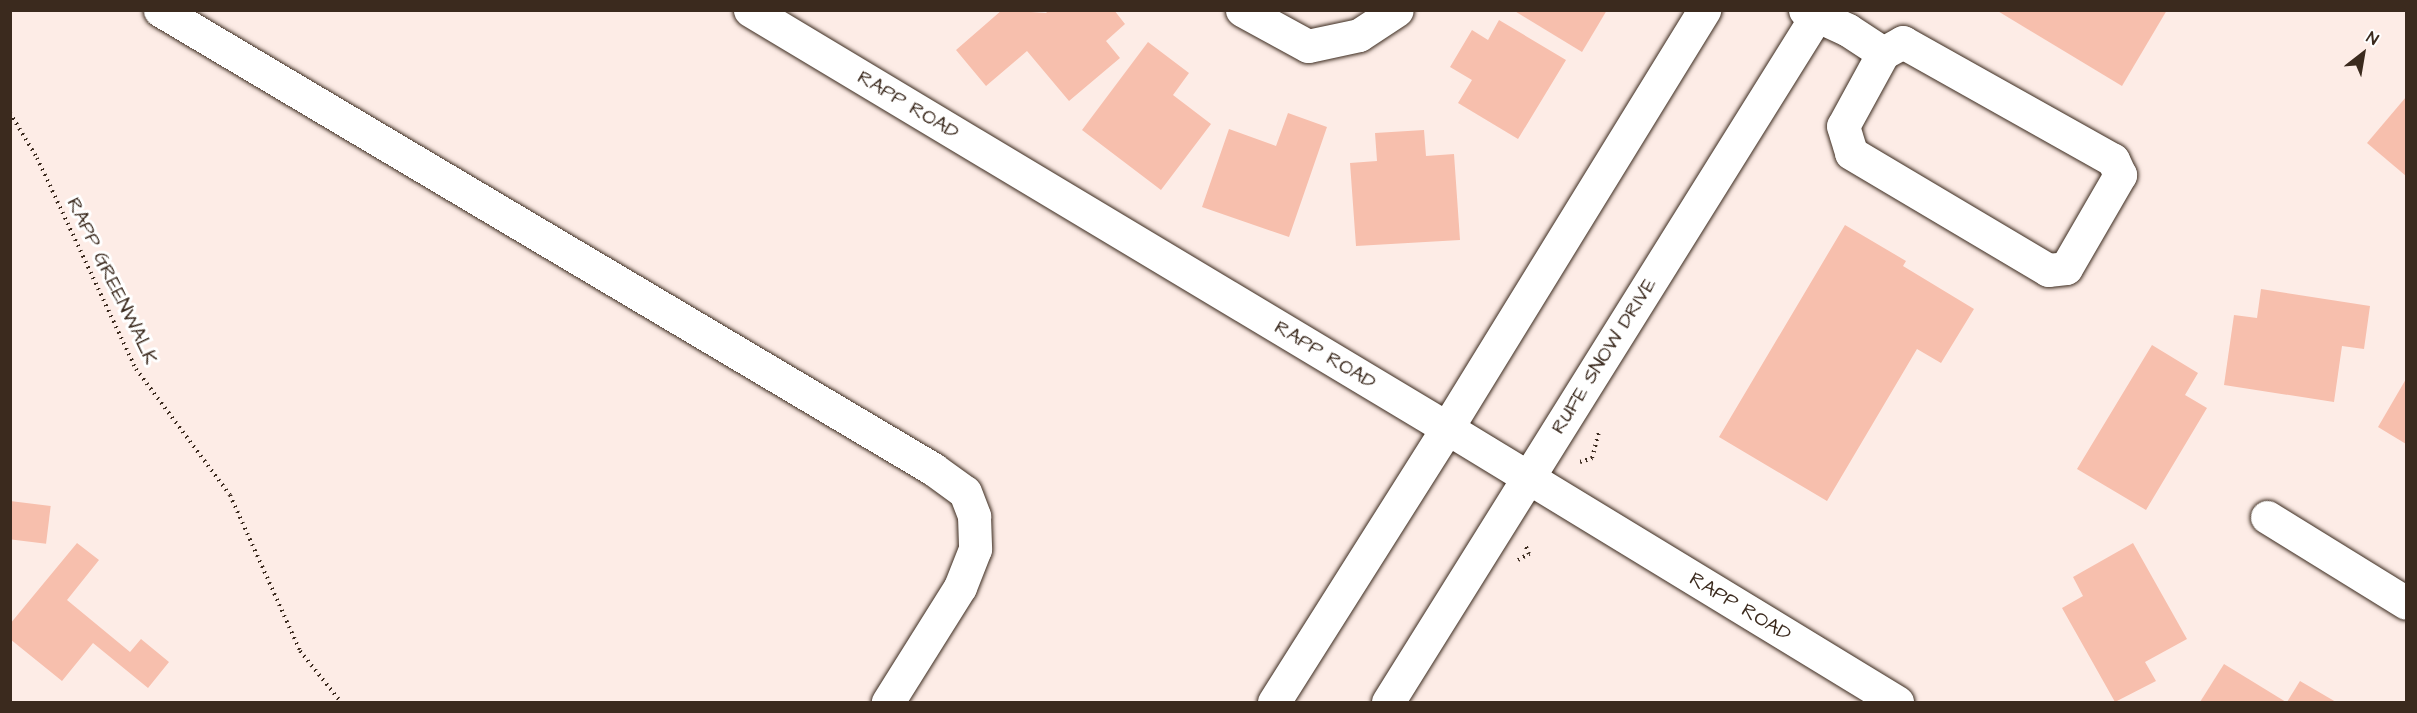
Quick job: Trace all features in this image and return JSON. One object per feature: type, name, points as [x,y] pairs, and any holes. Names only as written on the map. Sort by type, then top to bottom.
[{"type":"street","points":[[160,10],[933,469],[964,492],[974,516],[975,549],[960,587],[888,702]]},
{"type":"street","name":"RAPP ROAD","points":[[750,10],[1447,428],[1527,479],[1897,702]]},
{"type":"street","points":[[1242,10],[1308,46],[1359,35],[1397,10]]},
{"type":"street","points":[[1274,702],[1447,428],[1704,10]]},
{"type":"street","points":[[1813,13],[1848,30],[1883,54]]},
{"type":"street","name":"RUFE SNOW DRIVE","points":[[1388,702],[1813,13]]},
{"type":"street","points":[[1903,42],[2113,160],[2120,175],[2066,268],[2048,270],[1851,153],[1843,126],[1883,54],[1903,42]]},
{"type":"street","points":[[2267,517],[2406,603]]},
{"type":"path","name":"RAPP GREENWALK","points":[[10,112],[37,158],[136,369],[230,495],[300,651],[341,702]]},
{"type":"building","points":[[1002,10],[1046,13],[1049,10],[1114,10],[1125,24],[1106,41],[1120,58],[1069,101],[1027,51],[986,86],[956,50]]},
{"type":"building","points":[[1513,10],[1607,10],[1582,52]]},
{"type":"building","points":[[1996,10],[2167,10],[2122,86]]},
{"type":"building","points":[[1499,20],[1566,60],[1518,139],[1458,103],[1472,80],[1450,67],[1472,30],[1488,40]]},
{"type":"building","points":[[1148,42],[1189,73],[1173,95],[1211,124],[1161,190],[1082,130]]},
{"type":"building","points":[[2406,97],[2406,176],[2367,143]]},
{"type":"building","points":[[1288,113],[1327,127],[1289,237],[1202,207],[1229,129],[1276,146]]},
{"type":"building","points":[[1424,130],[1426,156],[1454,154],[1460,240],[1356,246],[1350,163],[1377,161],[1375,133]]},
{"type":"building","points":[[1845,225],[1906,261],[1903,266],[1974,309],[1941,363],[1917,349],[1827,501],[1719,437]]},
{"type":"building","points":[[2261,289],[2370,306],[2364,349],[2342,346],[2334,402],[2224,385],[2234,315],[2257,318]]},
{"type":"building","points":[[2152,345],[2198,373],[2185,395],[2207,408],[2146,510],[2077,469]]},
{"type":"building","points":[[2406,379],[2406,444],[2378,427]]},
{"type":"building","points":[[10,501],[51,506],[46,544],[10,539]]},
{"type":"building","points":[[77,543],[99,560],[67,600],[130,652],[141,639],[169,662],[148,688],[93,643],[62,681],[10,639],[10,624]]},
{"type":"building","points":[[2133,543],[2187,639],[2145,662],[2156,681],[2115,702],[2062,608],[2083,596],[2073,577]]},
{"type":"building","points":[[2224,664],[2286,702],[2200,702]]},
{"type":"building","points":[[2300,681],[2336,702],[2287,702]]}]
